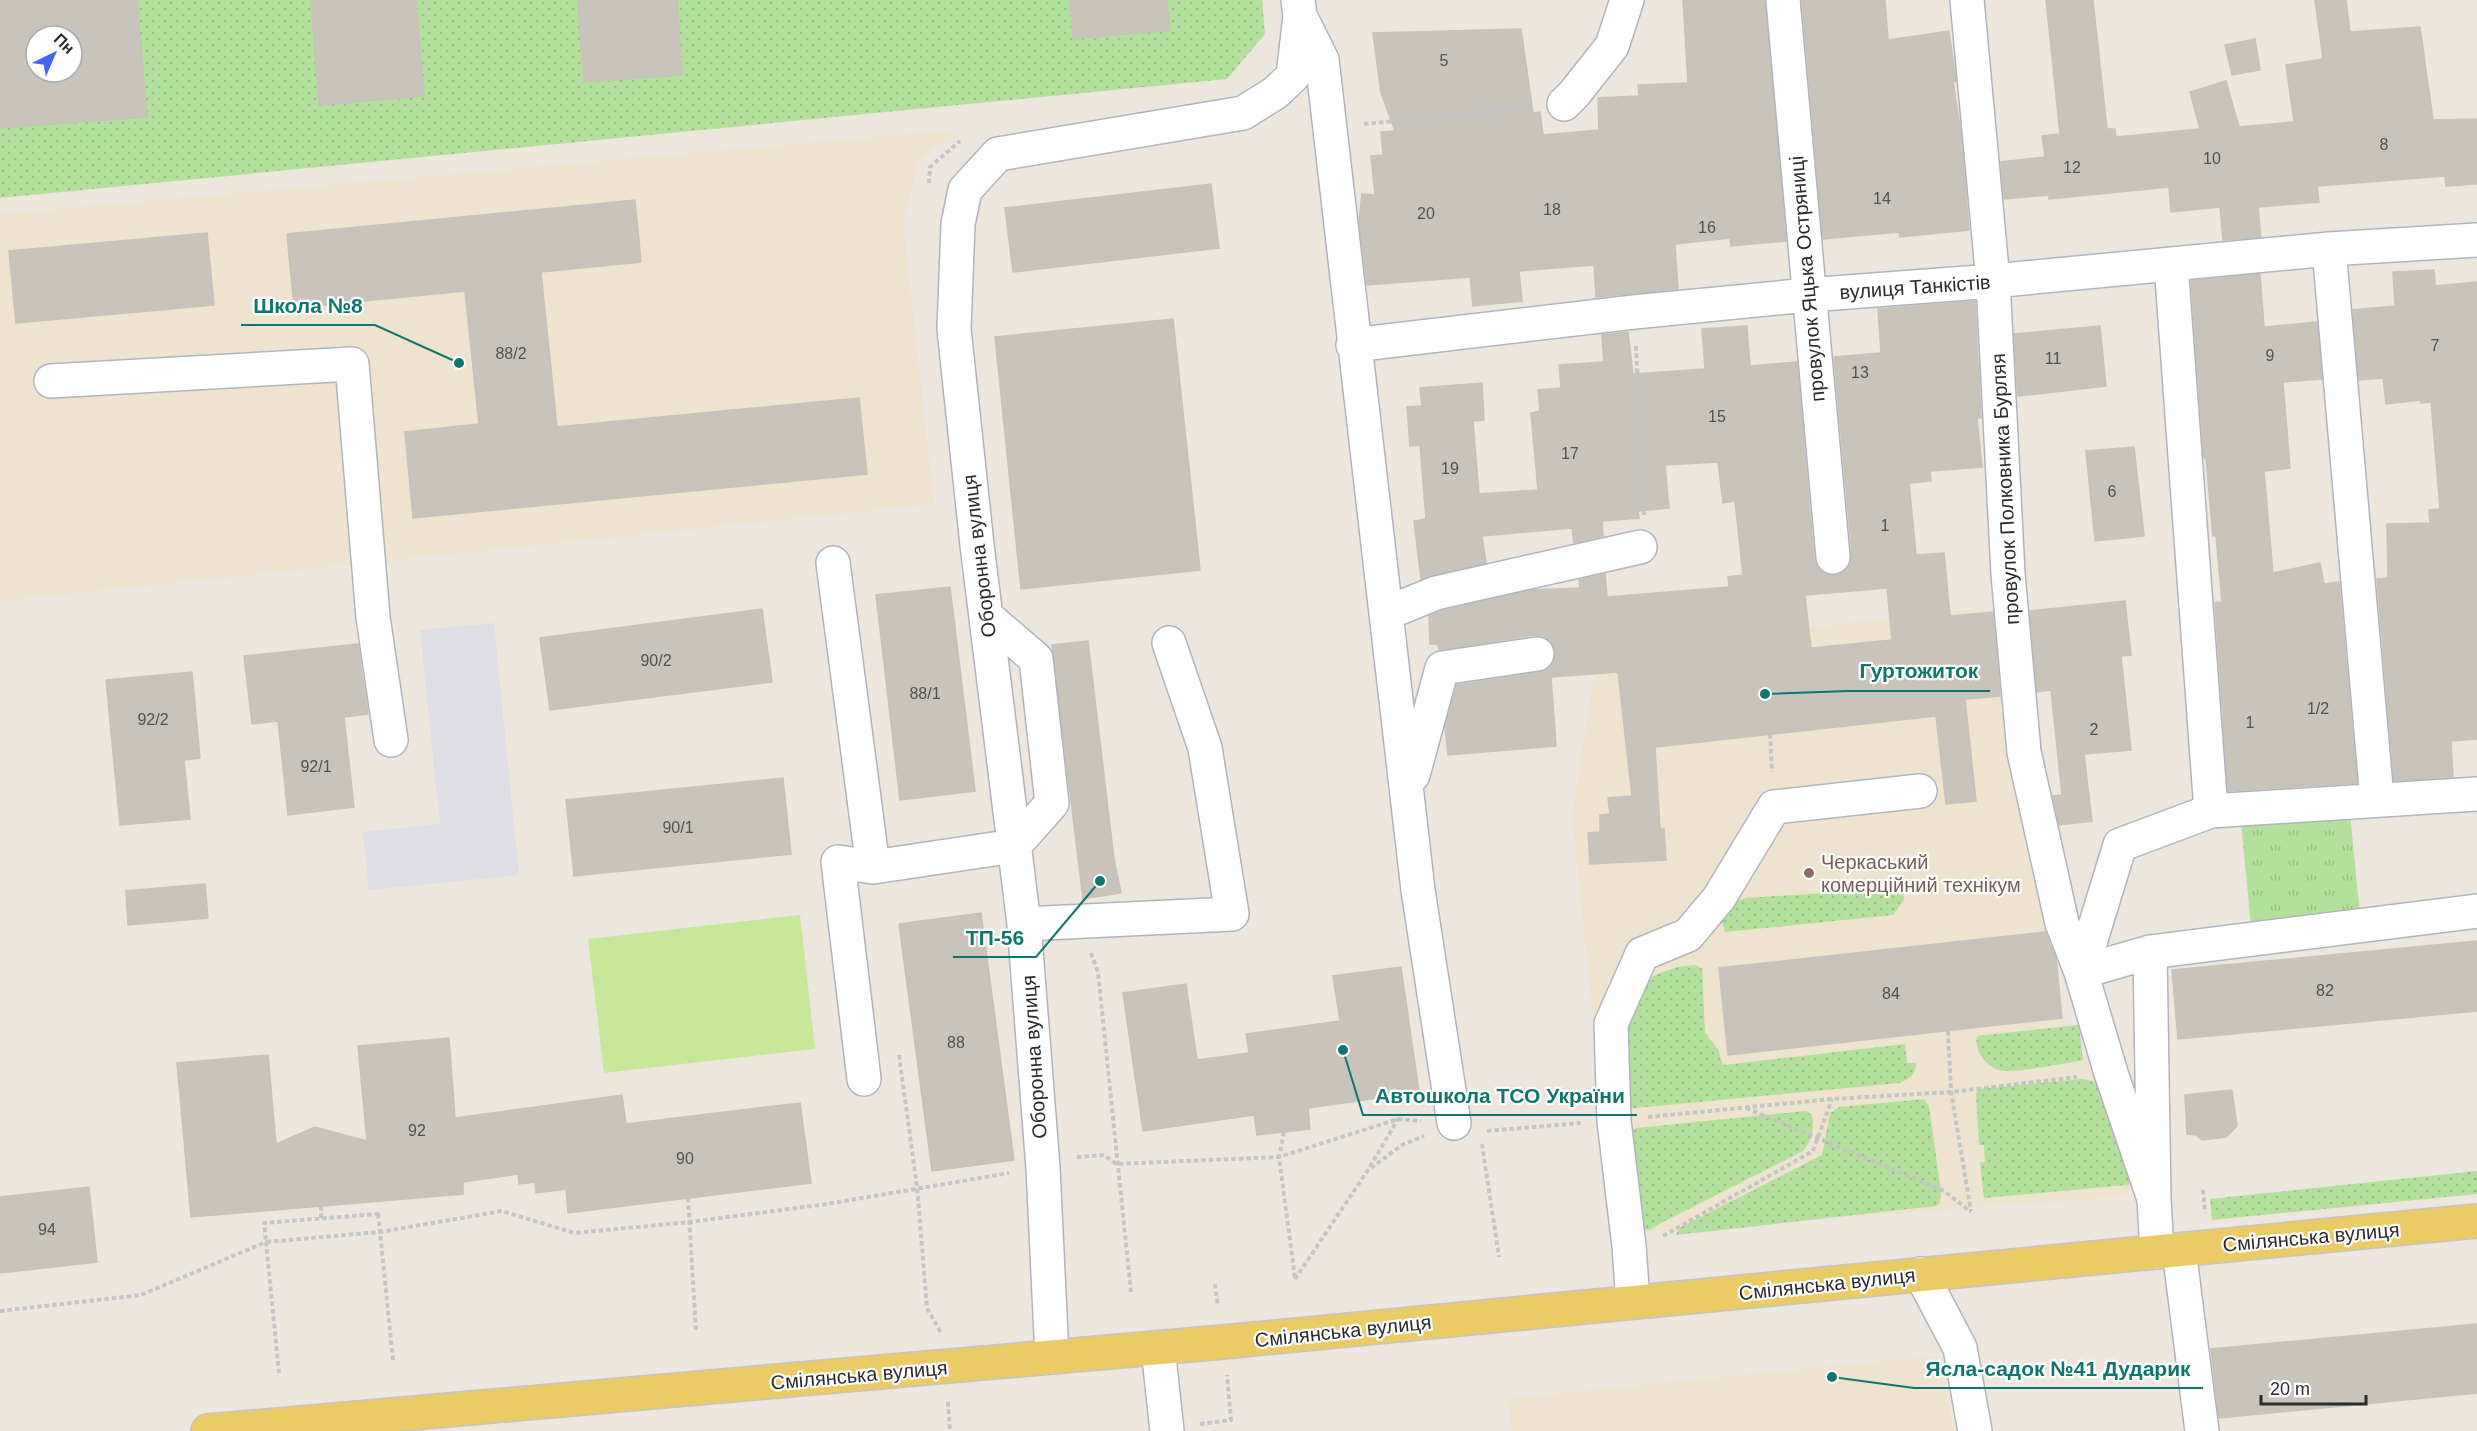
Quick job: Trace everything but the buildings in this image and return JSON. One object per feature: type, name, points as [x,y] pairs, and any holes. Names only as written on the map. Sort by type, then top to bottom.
[{"type":"main road","name":"Смілянська вулиця","points":[[208,1431],[368,1424],[2477,1221]]},
{"type":"street","points":[[1564,104],[1612,46],[1627,0]]},
{"type":"street","name":"провулок Яцька Остряниці","points":[[1783,0],[1833,557]]},
{"type":"street","name":"провулок Полковника Бурляя","points":[[1967,0],[1993,280],[2008,574],[2024,752],[2062,923],[2081,972],[2111,1073],[2154,1199]]},
{"type":"street","points":[[1299,8],[1322,60],[1353,345],[1409,791],[1418,890],[1467,1127]]},
{"type":"street","name":"Оборонна вулиця","points":[[1052,1357],[1042,1168],[1024,924],[954,329],[958,224],[965,190],[998,154],[1243,113],[1275,93],[1293,76],[1299,8]]},
{"type":"street","name":"вулиця Танкістів","points":[[1353,345],[1634,312],[1808,295],[2329,249],[2477,240]]},
{"type":"street","points":[[2329,249],[2377,799]]},
{"type":"street","points":[[2171,264],[2211,811]]},
{"type":"street","points":[[51,381],[352,364],[373,617],[391,740]]},
{"type":"street","points":[[1386,613],[1436,593],[1640,547]]},
{"type":"street","points":[[832,563],[873,867]]},
{"type":"street","points":[[864,1079],[838,862],[873,867],[1014,846],[1052,803],[1036,659],[986,616]]},
{"type":"street","points":[[1024,924],[1232,914],[1205,747],[1169,643]]},
{"type":"street","points":[[1409,791],[1442,668],[1536,654]]},
{"type":"street","points":[[1633,1302],[1629,1246],[1614,1121],[1611,1024],[1642,954],[1688,935],[1719,898],[1774,807],[1920,791]]},
{"type":"street","points":[[2081,972],[2120,845],[2211,811],[2477,794]]},
{"type":"street","points":[[2081,972],[2150,952],[2477,911]]},
{"type":"street","points":[[2150,952],[2154,1199],[2168,1251],[2202,1431]]},
{"type":"street","points":[[1921,1275],[1960,1348],[1975,1431]]},
{"type":"street","points":[[1158,1348],[1167,1431]]},
{"type":"path","points":[[1330,127],[1564,104]]},
{"type":"path","points":[[928,189],[930,167],[961,140]]},
{"type":"path","points":[[1634,312],[1644,513],[1640,547]]},
{"type":"path","points":[[1070,921],[1085,936],[1098,972],[1131,1292]]},
{"type":"path","points":[[1744,1107],[1944,1191],[1971,1212],[1951,1092],[1948,1031]]},
{"type":"path","points":[[897,1045],[917,1187],[927,1308],[943,1337]]},
{"type":"path","points":[[0,1311],[141,1295],[266,1242],[380,1232],[502,1210],[574,1233],[690,1222],[827,1203],[1042,1168],[1068,1158],[1104,1155],[1116,1164],[1279,1157],[1398,1119],[1467,1127],[1614,1121],[1832,1099],[1951,1092],[2111,1073]]},
{"type":"path","points":[[1658,1239],[1813,1151],[1832,1099]]},
{"type":"path","points":[[1284,1132],[1279,1157],[1295,1279],[1368,1170],[1398,1119]]},
{"type":"path","points":[[1368,1170],[1402,1145],[1467,1127]]},
{"type":"path","points":[[1467,1127],[1499,1257]]},
{"type":"path","points":[[2203,1190],[2205,1219]]},
{"type":"path","points":[[688,1198],[696,1331]]},
{"type":"path","points":[[321,1206],[321,1218]]},
{"type":"path","points":[[279,1373],[264,1224],[378,1214],[393,1360]]},
{"type":"path","points":[[1215,1284],[1218,1306]]},
{"type":"path","points":[[1226,1374],[1231,1420]]},
{"type":"path","points":[[948,1402],[950,1431]]},
{"type":"shaded area","points":[[956,130],[919,161],[903,221],[934,504],[0,601],[0,214]]},
{"type":"shaded area","name":"Черкаський комерційний технікум","points":[[1984,607],[2053,931],[2062,1018],[2100,1078],[2142,1187],[2114,1197],[1633,1233],[1599,1073],[1572,815],[1598,653]]},
{"type":"shaded area","points":[[494,623],[519,875],[369,890],[363,832],[440,824],[420,630]]},
{"type":"shaded area","points":[[1937,1356],[1955,1431],[1512,1431],[1508,1398]]},
{"type":"green space","points":[[0,0],[1262,0],[1265,34],[1227,79],[0,198]]},
{"type":"green space","points":[[2350,813],[2360,916],[2251,926],[2241,823]]},
{"type":"green space","points":[[1903,888],[1904,900],[1893,915],[1725,932],[1721,918],[1736,902],[1746,898]]},
{"type":"green space","points":[[800,915],[815,1049],[604,1073],[588,939]]},
{"type":"green space","points":[[1696,965],[1702,969],[1705,1033],[1718,1049],[1723,1065],[1905,1044],[1907,1063],[1916,1063],[1913,1074],[1899,1083],[1626,1109],[1624,1025],[1642,990],[1653,976],[1677,967]]},
{"type":"green space","points":[[2079,1025],[2083,1060],[2039,1068],[2004,1071],[1989,1064],[1977,1046],[1977,1036]]},
{"type":"green space","points":[[2082,1079],[2098,1082],[2138,1184],[1984,1198],[1980,1163],[1985,1162],[1984,1145],[1979,1145],[1976,1093],[1980,1089]]},
{"type":"green space","points":[[1924,1099],[1929,1106],[1941,1192],[1940,1203],[1936,1206],[1676,1235],[1679,1228],[1822,1155],[1830,1113],[1839,1107]]},
{"type":"green space","points":[[1806,1111],[1812,1115],[1813,1130],[1809,1143],[1803,1151],[1650,1230],[1641,1229],[1630,1131],[1636,1128]]},
{"type":"green space","points":[[2477,1171],[2477,1194],[2212,1220],[2210,1199]]},
{"type":"place","name":"Школа №8","points":[[459,363]]},
{"type":"place","name":"Гуртожиток","points":[[1765,694]]},
{"type":"place","name":"Черкаський комерційний технікум","points":[[1809,873]]},
{"type":"place","name":"ТП-56","points":[[1100,881]]},
{"type":"place","name":"Автошкола ТСО України","points":[[1343,1050]]},
{"type":"place","name":"Ясла-садок №41 Дударик","points":[[1832,1377]]}]
